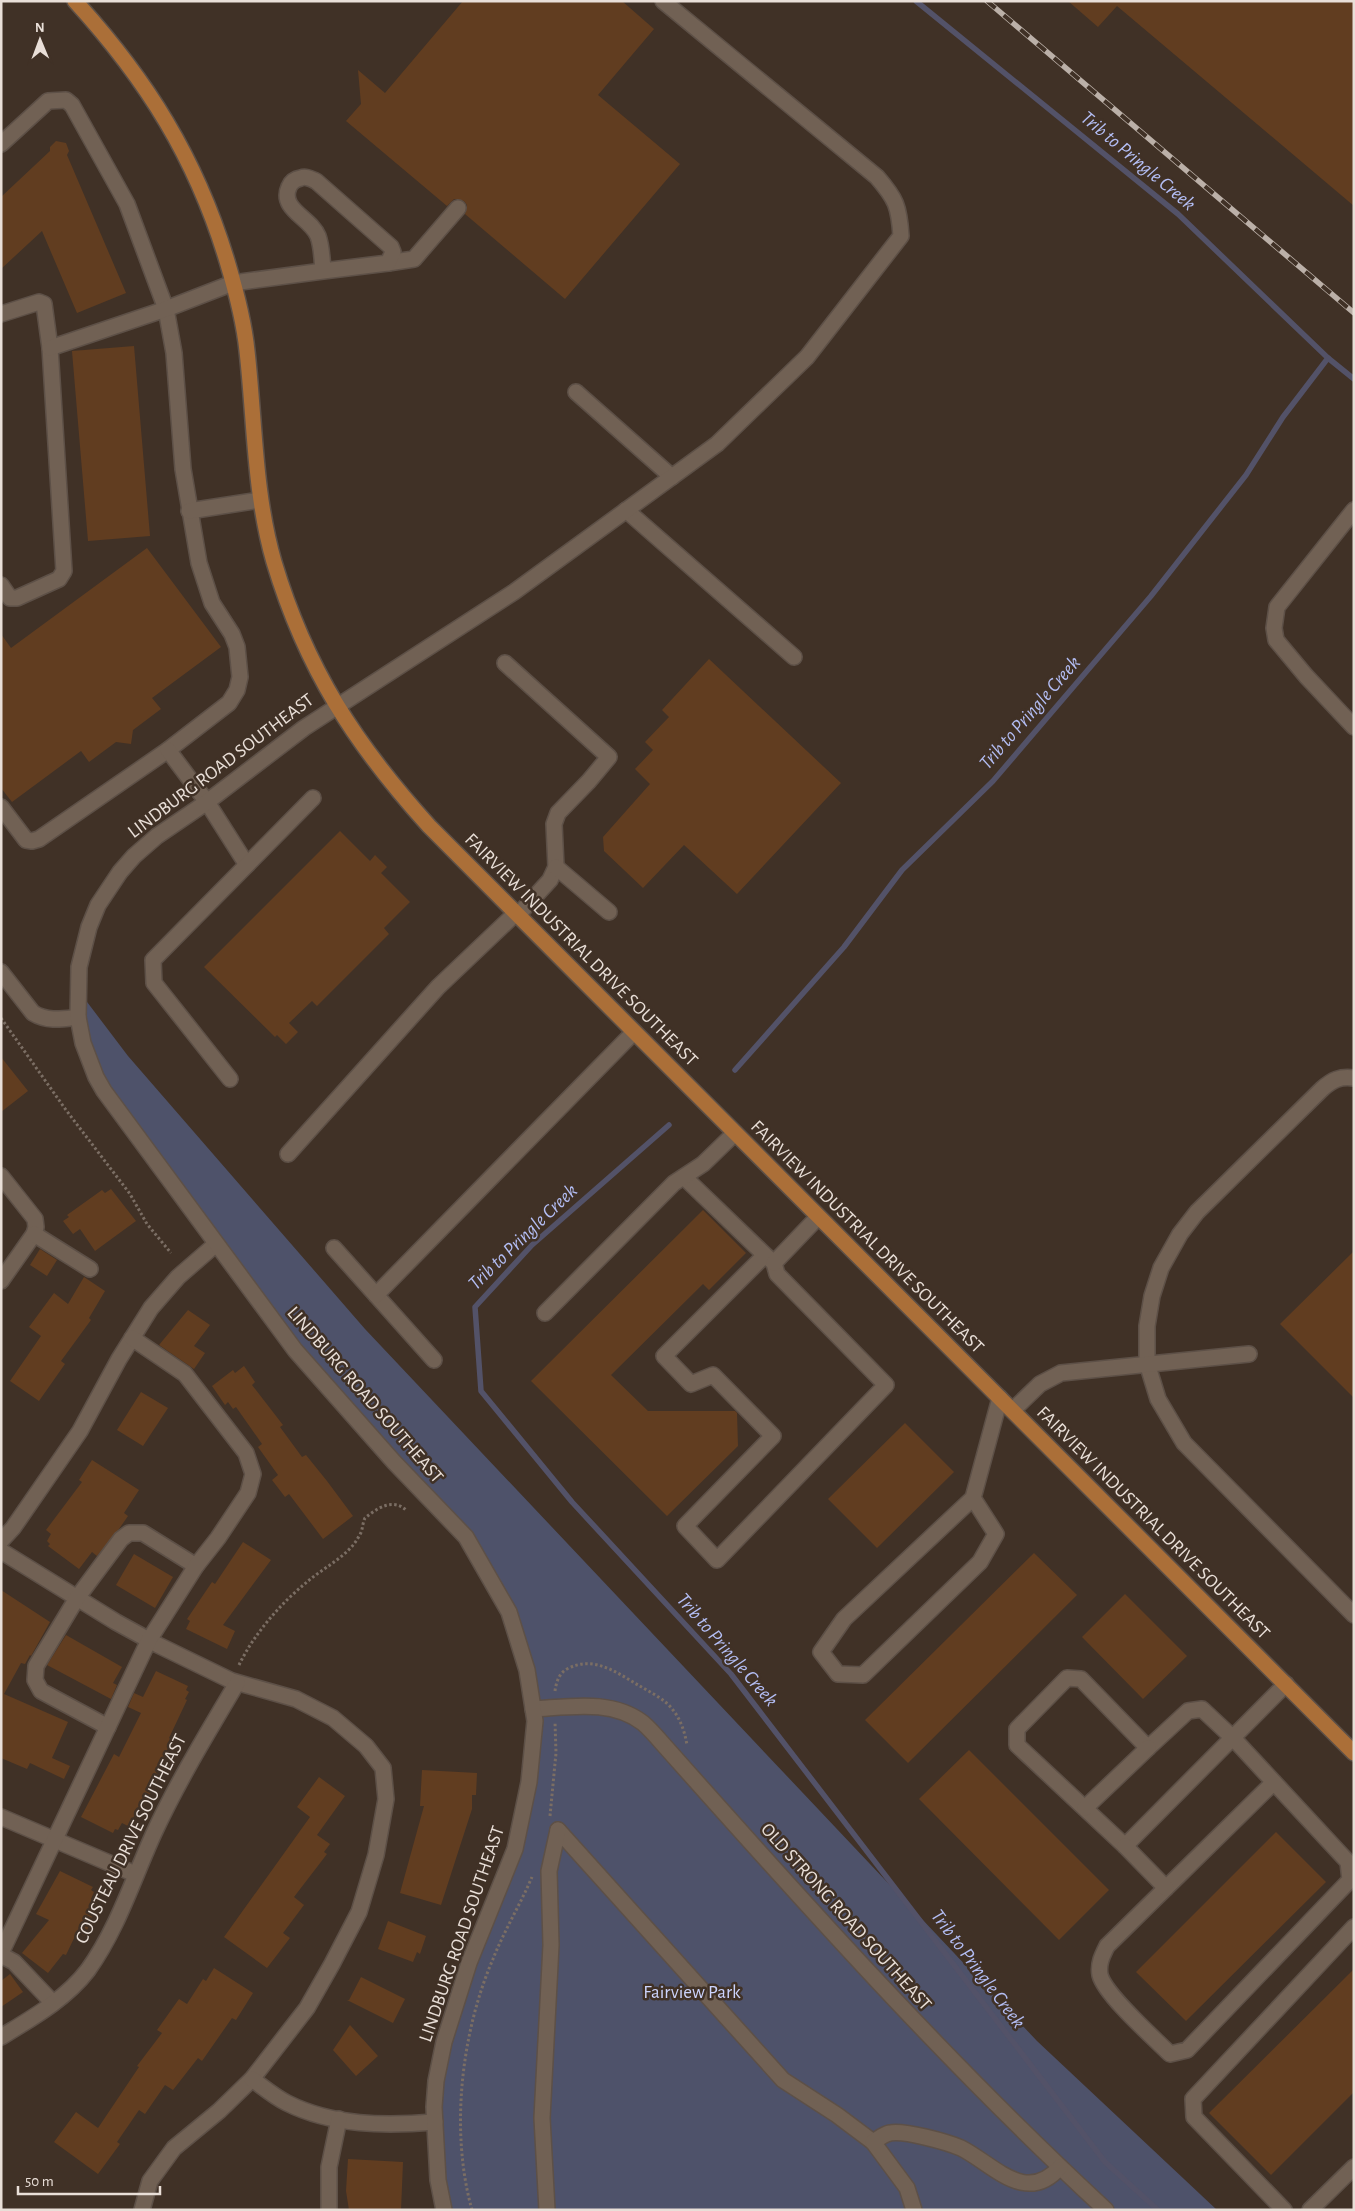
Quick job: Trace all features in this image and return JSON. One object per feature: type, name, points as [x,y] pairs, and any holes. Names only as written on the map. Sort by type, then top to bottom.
[{"type":"main road","name":"FAIRVIEW INDUSTRIAL DRIVE SOUTHEAST","points":[[75,1],[130,66],[178,139],[210,207],[233,283],[247,349],[260,500],[274,562],[307,651],[336,706],[392,785],[634,1032],[1354,1753]]},
{"type":"street","name":"LINDBURG ROAD SOUTHEAST","points":[[444,2210],[438,2180],[435,2122],[436,2081],[444,2042],[469,1963],[515,1849],[529,1782],[535,1721],[527,1670],[509,1612],[466,1537],[327,1388],[295,1350],[104,1091],[89,1060],[78,1017],[78,990],[82,948],[98,905],[120,872],[134,856],[157,836],[207,802],[336,706],[514,592],[717,444],[807,357],[901,236],[900,211],[891,194],[877,177],[663,1]]},
{"type":"street","points":[[1,144],[48,101],[66,100],[72,105],[127,204],[166,309],[174,353],[183,469],[189,511],[205,587],[212,603],[232,634],[240,662],[240,677],[237,690],[229,703],[168,750],[32,841],[26,840],[1,807]]},
{"type":"street","points":[[324,271],[318,235],[312,225],[290,206],[287,200],[286,194],[291,182],[301,177],[316,180],[391,247],[393,252],[388,263]]},
{"type":"street","points":[[50,348],[166,309],[233,283],[414,259],[458,208]]},
{"type":"street","points":[[1,314],[39,302],[44,304],[50,348],[64,571],[59,579],[17,598],[10,598],[1,585]]},
{"type":"street","points":[[576,392],[672,477]]},
{"type":"street","points":[[189,511],[260,500]]},
{"type":"street","points":[[626,510],[794,657]]},
{"type":"street","points":[[1354,510],[1277,608],[1274,628],[1276,640],[1306,676],[1354,727]]},
{"type":"street","points":[[288,1154],[438,987],[517,914],[550,880],[556,867],[554,824],[558,813],[590,781],[609,757],[505,663]]},
{"type":"street","points":[[168,750],[207,802],[247,866]]},
{"type":"street","points":[[230,1079],[154,983],[154,960],[313,798]]},
{"type":"street","points":[[556,867],[609,912]]},
{"type":"street","points":[[1,972],[33,1013],[49,1019],[78,1017]]},
{"type":"street","points":[[376,1295],[634,1032]]},
{"type":"street","points":[[1354,1065],[1348,1077],[1333,1080],[1322,1089],[1197,1212],[1180,1234],[1161,1268],[1152,1296],[1148,1326],[1147,1363],[1158,1399],[1175,1429],[1190,1450],[1354,1615]]},
{"type":"street","points":[[545,1313],[674,1183],[703,1164],[735,1133]]},
{"type":"street","points":[[1,1176],[35,1219],[36,1227],[34,1234],[1,1281]]},
{"type":"street","points":[[684,1177],[770,1259],[777,1274],[886,1385],[717,1560],[685,1526],[773,1436],[713,1375],[691,1384],[664,1356],[770,1259],[818,1217]]},
{"type":"street","points":[[34,1234],[90,1269]]},
{"type":"street","points":[[1,1541],[13,1528],[80,1431],[132,1338],[166,1288],[216,1244]]},
{"type":"street","points":[[334,1248],[434,1360]]},
{"type":"street","points":[[53,2003],[14,1962],[1,1954],[149,1640],[196,1566],[224,1530],[252,1484],[252,1464],[246,1453],[185,1374],[132,1338]]},
{"type":"street","points":[[1013,1410],[1040,1384],[1061,1373],[1249,1354]]},
{"type":"street","points":[[973,1498],[996,1534],[980,1562],[863,1675],[838,1674],[820,1652],[844,1619],[973,1498],[1000,1398]]},
{"type":"street","points":[[108,1727],[41,1691],[35,1680],[36,1666],[77,1598],[120,1540],[129,1533],[143,1533],[196,1566]]},
{"type":"street","points":[[1,1551],[149,1640],[237,1677],[296,1699],[334,1718],[366,1746],[383,1768],[386,1799],[376,1855],[359,1912],[307,2008],[252,2079],[219,2111],[174,2148],[150,2181],[142,2210]]},
{"type":"street","name":"COUSTEAU DRIVE SOUTHEAST","points":[[1,2037],[53,2003],[87,1970],[115,1923],[135,1874],[186,1768],[237,1677]]},
{"type":"street","points":[[1148,1748],[1081,1679],[1067,1678],[1017,1729],[1017,1745],[1125,1846],[1166,1888]]},
{"type":"street","points":[[1125,1846],[1286,1684]]},
{"type":"street","name":"OLD STRONG ROAD SOUTHEAST","points":[[533,1709],[596,1706],[621,1711],[642,1723],[662,1742],[886,1992],[1060,2167],[1106,2210]]},
{"type":"street","points":[[1085,1808],[1188,1711],[1202,1709],[1233,1738],[1274,1782],[1348,1862],[1350,1880],[1187,2050],[1170,2054],[1109,1992],[1100,1976],[1099,1961],[1107,1946],[1274,1782]]},
{"type":"street","points":[[1,1817],[135,1874]]},
{"type":"street","points":[[547,2210],[542,2118],[551,1945],[549,1871],[558,1830],[783,2080],[837,2114],[873,2142],[907,2188],[914,2210]]},
{"type":"street","points":[[1284,2210],[1194,2117],[1193,2098],[1354,1928]]},
{"type":"street","points":[[252,2079],[286,2102],[319,2116],[363,2123],[435,2122]]},
{"type":"street","points":[[329,2210],[328,2167],[339,2119]]},
{"type":"street","points":[[873,2142],[890,2133],[920,2136],[960,2148],[1010,2180],[1029,2184],[1052,2177],[1060,2167]]},
{"type":"street","points":[[1310,2210],[1354,2167]]},
{"type":"path","points":[[1,1018],[66,1110],[130,1194],[147,1224],[171,1253]]},
{"type":"path","points":[[237,1677],[247,1651],[283,1604],[307,1582],[353,1546],[360,1536],[365,1518],[390,1504],[400,1504],[406,1510]]},
{"type":"green space","name":"Fairview Park","points":[[78,990],[128,1056],[365,1329],[1037,2041],[1217,2210],[444,2210],[436,2081],[515,1849],[529,1782],[527,1670],[483,1563],[332,1394],[96,1077]]},
{"type":"building","points":[[463,1],[622,1],[654,29],[598,95],[680,164],[565,299],[465,214],[467,205],[464,201],[454,199],[447,206],[346,121],[361,104],[358,70],[385,93]]},
{"type":"building","points":[[1068,1],[1354,1],[1354,206],[1117,6],[1098,27]]},
{"type":"building","points":[[56,141],[66,143],[69,151],[67,155],[126,293],[77,313],[42,231],[1,269],[1,197],[50,151],[50,147]]},
{"type":"building","points":[[134,346],[150,536],[88,541],[72,351]]},
{"type":"building","points":[[147,548],[221,647],[152,698],[161,709],[133,730],[131,744],[116,742],[89,762],[81,751],[12,802],[1,788],[1,634],[11,648]]},
{"type":"building","points":[[709,659],[841,783],[737,894],[684,845],[643,888],[604,851],[603,837],[650,784],[635,769],[653,750],[645,742],[669,717],[662,710]]},
{"type":"building","points":[[340,831],[370,861],[375,855],[387,867],[381,873],[410,902],[384,928],[389,934],[317,1006],[312,1001],[289,1023],[298,1032],[286,1044],[277,1035],[275,1037],[204,967]]},
{"type":"building","points":[[1,1057],[28,1091],[1,1112]]},
{"type":"building","points":[[111,1189],[136,1221],[95,1251],[80,1229],[73,1234],[63,1221],[69,1217],[67,1215],[102,1190],[105,1193]]},
{"type":"building","points":[[703,1210],[746,1253],[709,1290],[703,1284],[611,1375],[648,1411],[735,1411],[737,1413],[738,1446],[667,1516],[531,1381]]},
{"type":"building","points":[[40,1249],[57,1260],[47,1276],[30,1265]]},
{"type":"building","points":[[1354,1251],[1354,1398],[1280,1324]]},
{"type":"building","points":[[84,1277],[105,1291],[89,1318],[91,1320],[61,1361],[65,1364],[39,1401],[10,1381],[41,1336],[29,1327],[54,1293],[68,1304]]},
{"type":"building","points":[[188,1310],[210,1325],[194,1346],[205,1353],[194,1369],[159,1345]]},
{"type":"building","points":[[244,1366],[255,1382],[252,1385],[283,1425],[280,1427],[302,1457],[306,1455],[353,1516],[323,1539],[289,1494],[285,1497],[272,1480],[278,1475],[258,1447],[262,1444],[236,1407],[233,1409],[228,1402],[225,1405],[212,1386],[233,1370],[235,1373]]},
{"type":"building","points":[[141,1392],[168,1408],[143,1446],[117,1430]]},
{"type":"building","points":[[905,1423],[954,1472],[877,1548],[828,1499]]},
{"type":"building","points":[[92,1460],[139,1490],[124,1513],[128,1516],[119,1529],[97,1556],[92,1552],[79,1569],[48,1546],[50,1544],[47,1541],[51,1534],[46,1530],[82,1482],[79,1480]]},
{"type":"building","points":[[243,1542],[271,1560],[223,1625],[235,1631],[227,1649],[186,1629],[190,1621],[187,1619],[212,1582],[215,1584]]},
{"type":"building","points":[[1034,1553],[1077,1595],[908,1763],[865,1720]]},
{"type":"building","points":[[134,1554],[173,1577],[155,1608],[116,1585]]},
{"type":"building","points":[[1,1590],[50,1622],[31,1656],[25,1664],[21,1663],[4,1694],[68,1722],[52,1758],[70,1766],[64,1779],[30,1763],[27,1769],[1,1758]]},
{"type":"building","points":[[1125,1594],[1187,1656],[1143,1699],[1082,1637]]},
{"type":"building","points":[[66,1635],[122,1667],[113,1683],[117,1685],[111,1699],[47,1665]]},
{"type":"building","points":[[156,1671],[188,1686],[186,1690],[189,1692],[185,1699],[187,1700],[169,1738],[172,1740],[156,1773],[160,1775],[141,1812],[138,1810],[128,1826],[122,1823],[118,1830],[115,1829],[113,1833],[81,1817],[114,1754],[119,1757],[141,1713],[128,1707],[134,1693],[143,1697]]},
{"type":"building","points":[[969,1750],[1109,1890],[1059,1940],[919,1799]]},
{"type":"building","points":[[422,1770],[477,1773],[476,1795],[472,1795],[472,1809],[441,1905],[400,1893],[424,1806],[420,1806]]},
{"type":"building","points":[[319,1777],[345,1796],[317,1835],[330,1844],[324,1852],[327,1854],[294,1897],[304,1905],[283,1933],[290,1938],[267,1968],[224,1937],[310,1817],[297,1807]]},
{"type":"building","points":[[1276,1832],[1326,1882],[1186,2021],[1136,1972]]},
{"type":"building","points":[[60,1871],[93,1887],[91,1890],[94,1892],[91,1899],[97,1903],[85,1936],[77,1932],[66,1955],[63,1954],[48,1973],[22,1953],[49,1920],[36,1914]]},
{"type":"building","points":[[388,1921],[426,1936],[420,1954],[417,1952],[413,1962],[378,1949]]},
{"type":"building","points":[[214,1968],[253,1993],[236,2020],[232,2018],[202,2061],[198,2058],[173,2090],[165,2085],[145,2114],[139,2110],[117,2142],[120,2144],[98,2174],[54,2142],[76,2112],[98,2128],[139,2067],[137,2066],[162,2033],[157,2030],[179,1999],[187,2004],[203,1979],[206,1981]]},
{"type":"building","points":[[1354,1969],[1354,2092],[1271,2175],[1209,2113]]},
{"type":"building","points":[[10,1974],[23,1992],[1,2007],[1,1981]]},
{"type":"building","points":[[361,1977],[405,1999],[393,2023],[347,2000],[349,2000]]},
{"type":"building","points":[[350,2025],[378,2056],[356,2076],[333,2050]]},
{"type":"building","points":[[348,2159],[403,2162],[401,2210],[349,2210],[346,2191]]},
{"type":"waterway","name":"Trib to Pringle Creek","points":[[916,1],[1178,214],[1328,358],[1354,379]]},
{"type":"waterway","name":"Trib to Pringle Creek","points":[[735,1070],[844,947],[902,870],[993,781],[1151,596],[1246,475],[1283,417],[1328,358]]},
{"type":"waterway","name":"Trib to Pringle Creek","points":[[669,1125],[532,1245],[475,1307],[481,1391],[572,1502],[731,1674],[1105,2162],[1158,2210]]},
{"type":"railway","points":[[987,1],[1354,313]]}]
